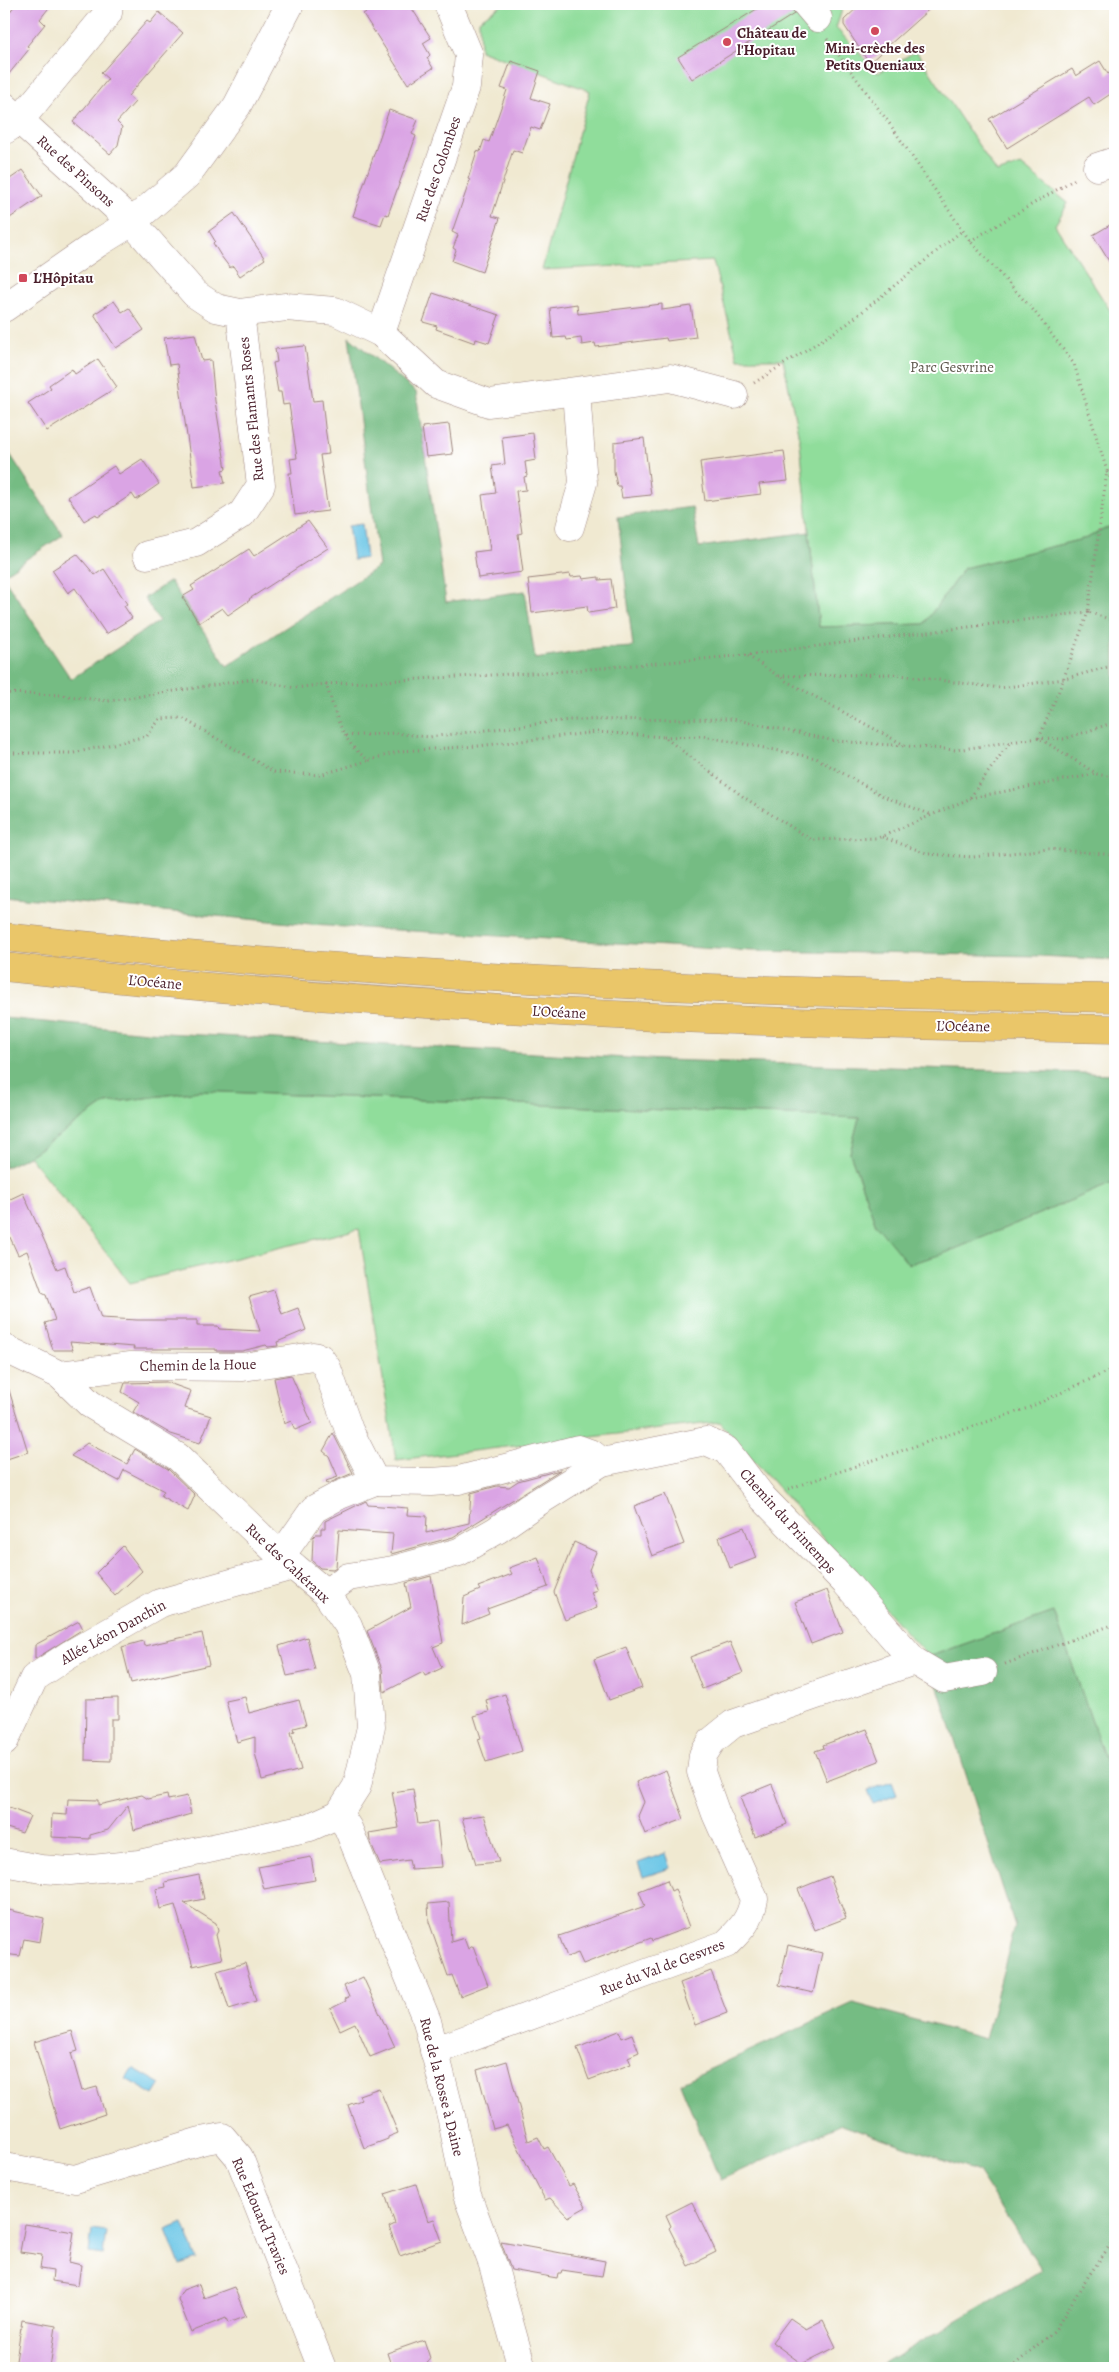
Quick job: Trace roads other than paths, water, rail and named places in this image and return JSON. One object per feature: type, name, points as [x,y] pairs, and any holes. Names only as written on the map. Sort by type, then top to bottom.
[{"type":"highway","name":"L’Océane","points":[[4,937],[202,956],[600,984],[872,994],[1115,998]]},
{"type":"highway","name":"L’Océane","points":[[4,967],[335,997],[596,1014],[862,1024],[1115,1029]]},
{"type":"street","name":"Rue des Pinsons","points":[[109,4],[108,13],[9,119],[132,222]]},
{"type":"street","points":[[4,308],[98,243],[132,222],[187,174],[237,106],[290,4]]},
{"type":"street","name":"Rue des Colombes","points":[[381,333],[466,87],[469,55],[448,4]]},
{"type":"street","points":[[132,222],[195,294],[216,308],[240,313],[286,307],[335,311],[381,333],[414,366],[436,384],[489,403],[670,378],[734,395]]},
{"type":"street","name":"Rue des Flamants Roses","points":[[147,555],[196,543],[242,514],[261,485],[240,313]]},
{"type":"street","points":[[570,527],[583,483],[576,392]]},
{"type":"street","name":"Rue des Cahéraux","points":[[4,1348],[60,1375],[90,1404],[178,1457],[287,1561],[326,1593],[348,1625],[367,1674],[371,1727],[357,1786],[339,1814]]},
{"type":"street","name":"Chemin de la Houe","points":[[60,1375],[131,1366],[243,1368],[316,1357],[327,1368],[349,1430],[375,1481]]},
{"type":"street","name":"Chemin du Printemps","points":[[326,1593],[348,1577],[393,1570],[459,1552],[497,1530],[602,1462],[706,1441],[726,1450],[763,1498],[844,1582],[914,1661],[944,1679],[983,1672]]},
{"type":"street","points":[[287,1561],[314,1509],[340,1495],[375,1481],[431,1482],[459,1480],[578,1449],[592,1454],[602,1462]]},
{"type":"street","name":"Allée Léon Danchin","points":[[4,1742],[34,1678],[160,1603],[287,1561]]},
{"type":"street","name":"Rue du Val de Gesvres","points":[[434,2051],[726,1944],[742,1929],[752,1913],[754,1900],[716,1814],[701,1772],[703,1755],[712,1741],[733,1724],[914,1661]]},
{"type":"street","points":[[4,1862],[41,1869],[70,1871],[139,1864],[310,1827],[339,1814]]},
{"type":"street","name":"Rue de la Rosse à Daine","points":[[339,1814],[348,1828],[423,2012],[452,2120],[467,2195],[492,2265],[522,2368]]},
{"type":"street","name":"Rue Edouard Travies","points":[[4,2166],[75,2179],[201,2141],[222,2137],[239,2157],[322,2368]]},
{"type":"water","points":[[362,524],[366,558],[353,560],[348,526]]},
{"type":"water","points":[[892,1782],[897,1795],[873,1804],[868,1790]]},
{"type":"water","points":[[666,1853],[671,1868],[643,1877],[638,1863]]},
{"type":"water","points":[[133,2068],[161,2084],[154,2095],[126,2079]]},
{"type":"water","points":[[183,2223],[197,2259],[180,2265],[166,2230]]},
{"type":"water","points":[[92,2229],[106,2231],[103,2255],[89,2253]]},
{"type":"place","name":"Mini-crèche des Petits Queniaux","points":[[875,31]]},
{"type":"place","name":"Château de l'Hopitau","points":[[727,42]]},
{"type":"place","name":"L'Hôpitau","points":[[23,278]]},
{"type":"park label","name":"Parc Gesvrine","points":[[952,367]]}]
